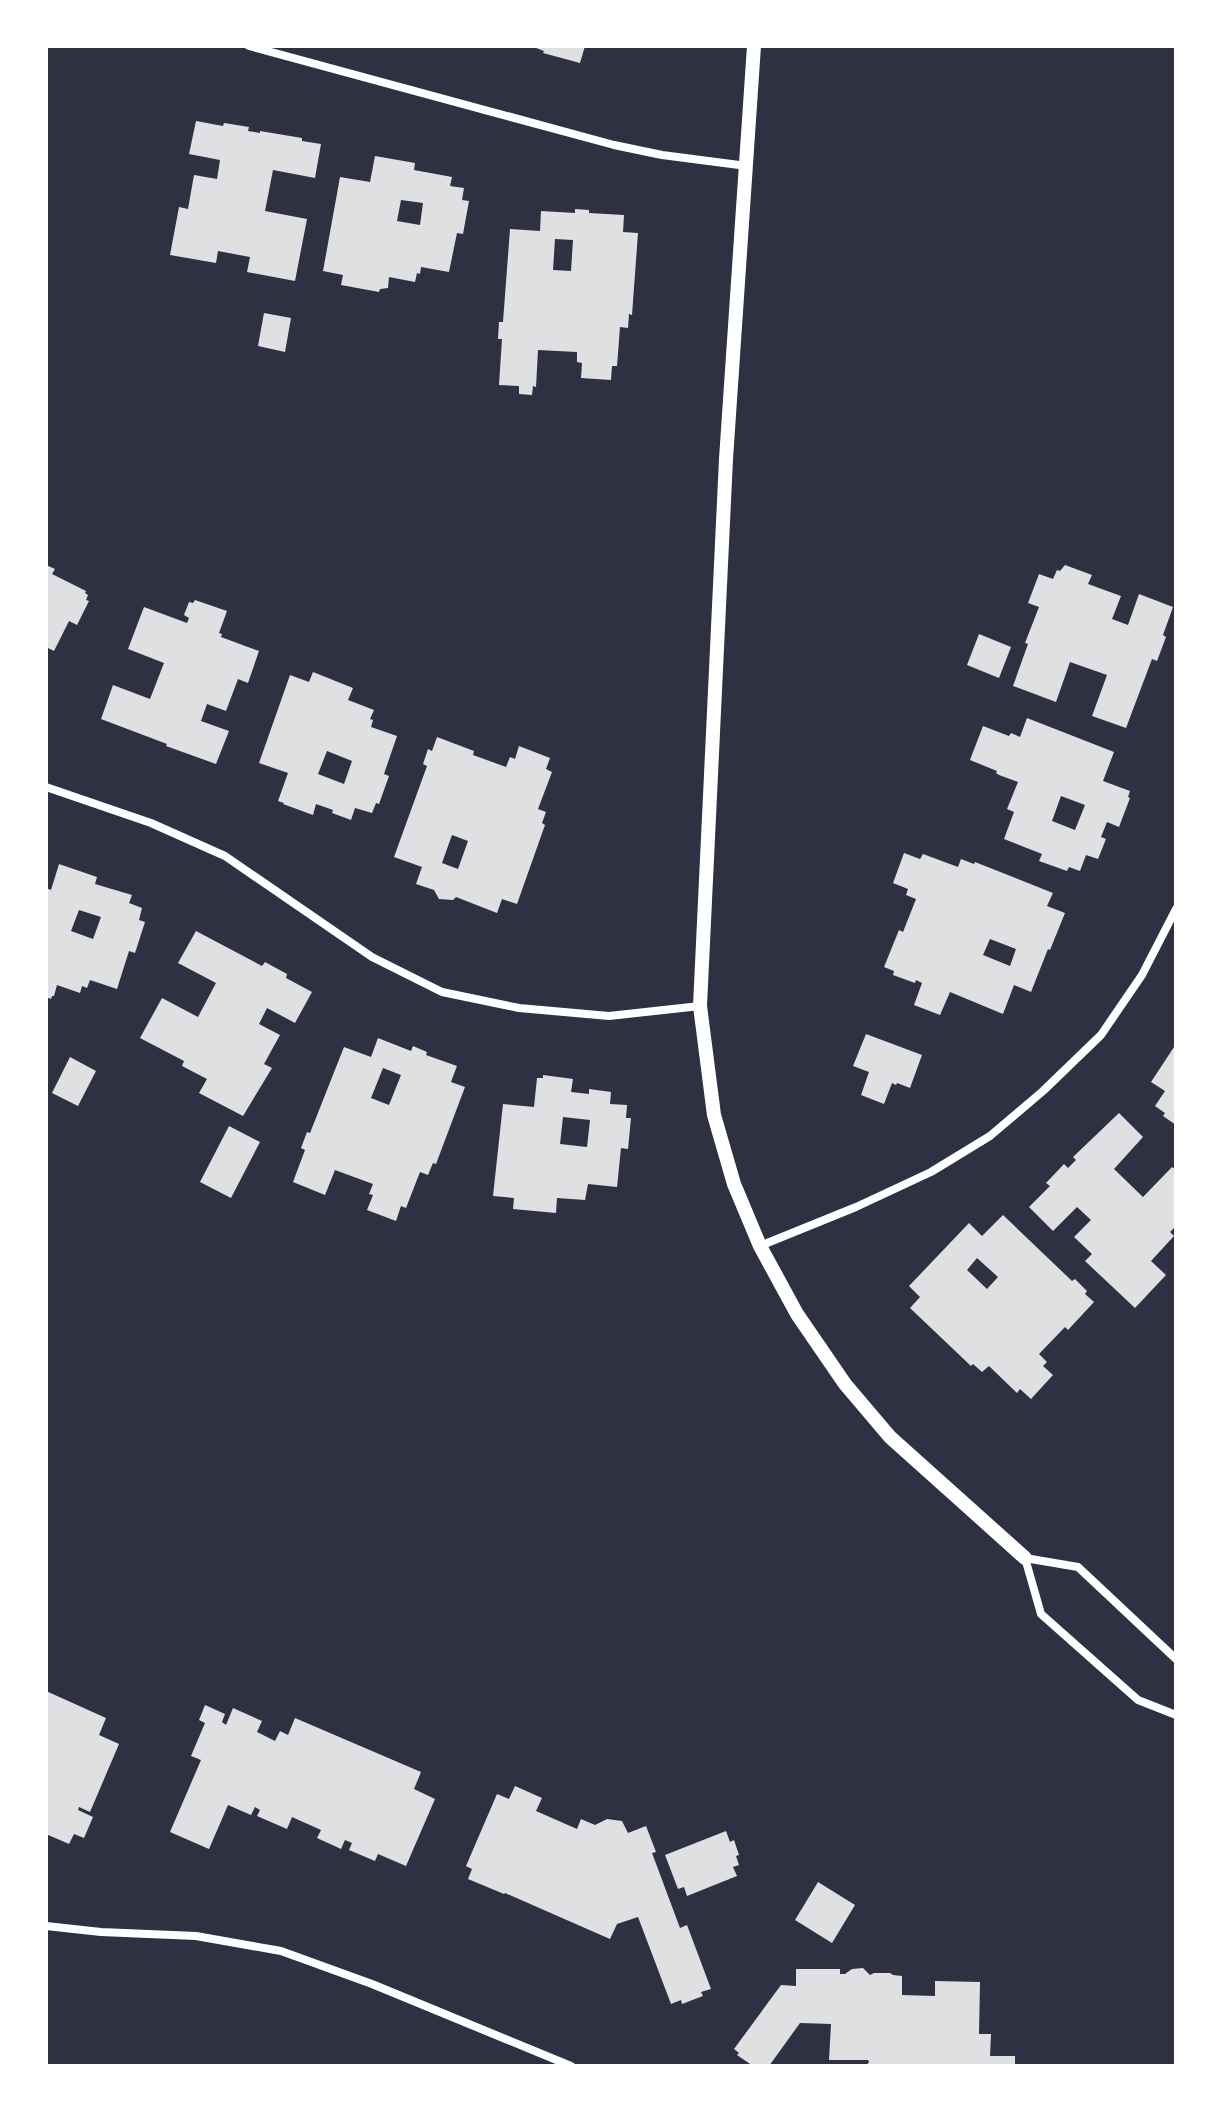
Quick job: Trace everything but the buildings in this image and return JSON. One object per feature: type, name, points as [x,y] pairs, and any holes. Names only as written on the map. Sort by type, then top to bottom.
[{"type":"street","points":[[249,46],[614,145],[747,166]]},
{"type":"street","points":[[754,46],[726,459],[700,1006],[714,1115],[734,1184],[760,1246],[797,1314],[845,1384],[890,1437],[1025,1558],[1041,1614],[1138,1700],[1176,1715]]},
{"type":"street","points":[[46,787],[151,823],[225,856],[372,957],[442,992],[519,1008],[609,1016],[700,1006]]},
{"type":"street","points":[[760,1246],[931,1172],[990,1136],[1101,1035],[1142,975],[1176,909]]},
{"type":"street","points":[[1025,1558],[1078,1567],[1176,1659]]},
{"type":"street","points":[[46,1926],[196,1936],[281,1951],[372,1984],[571,2066]]}]
